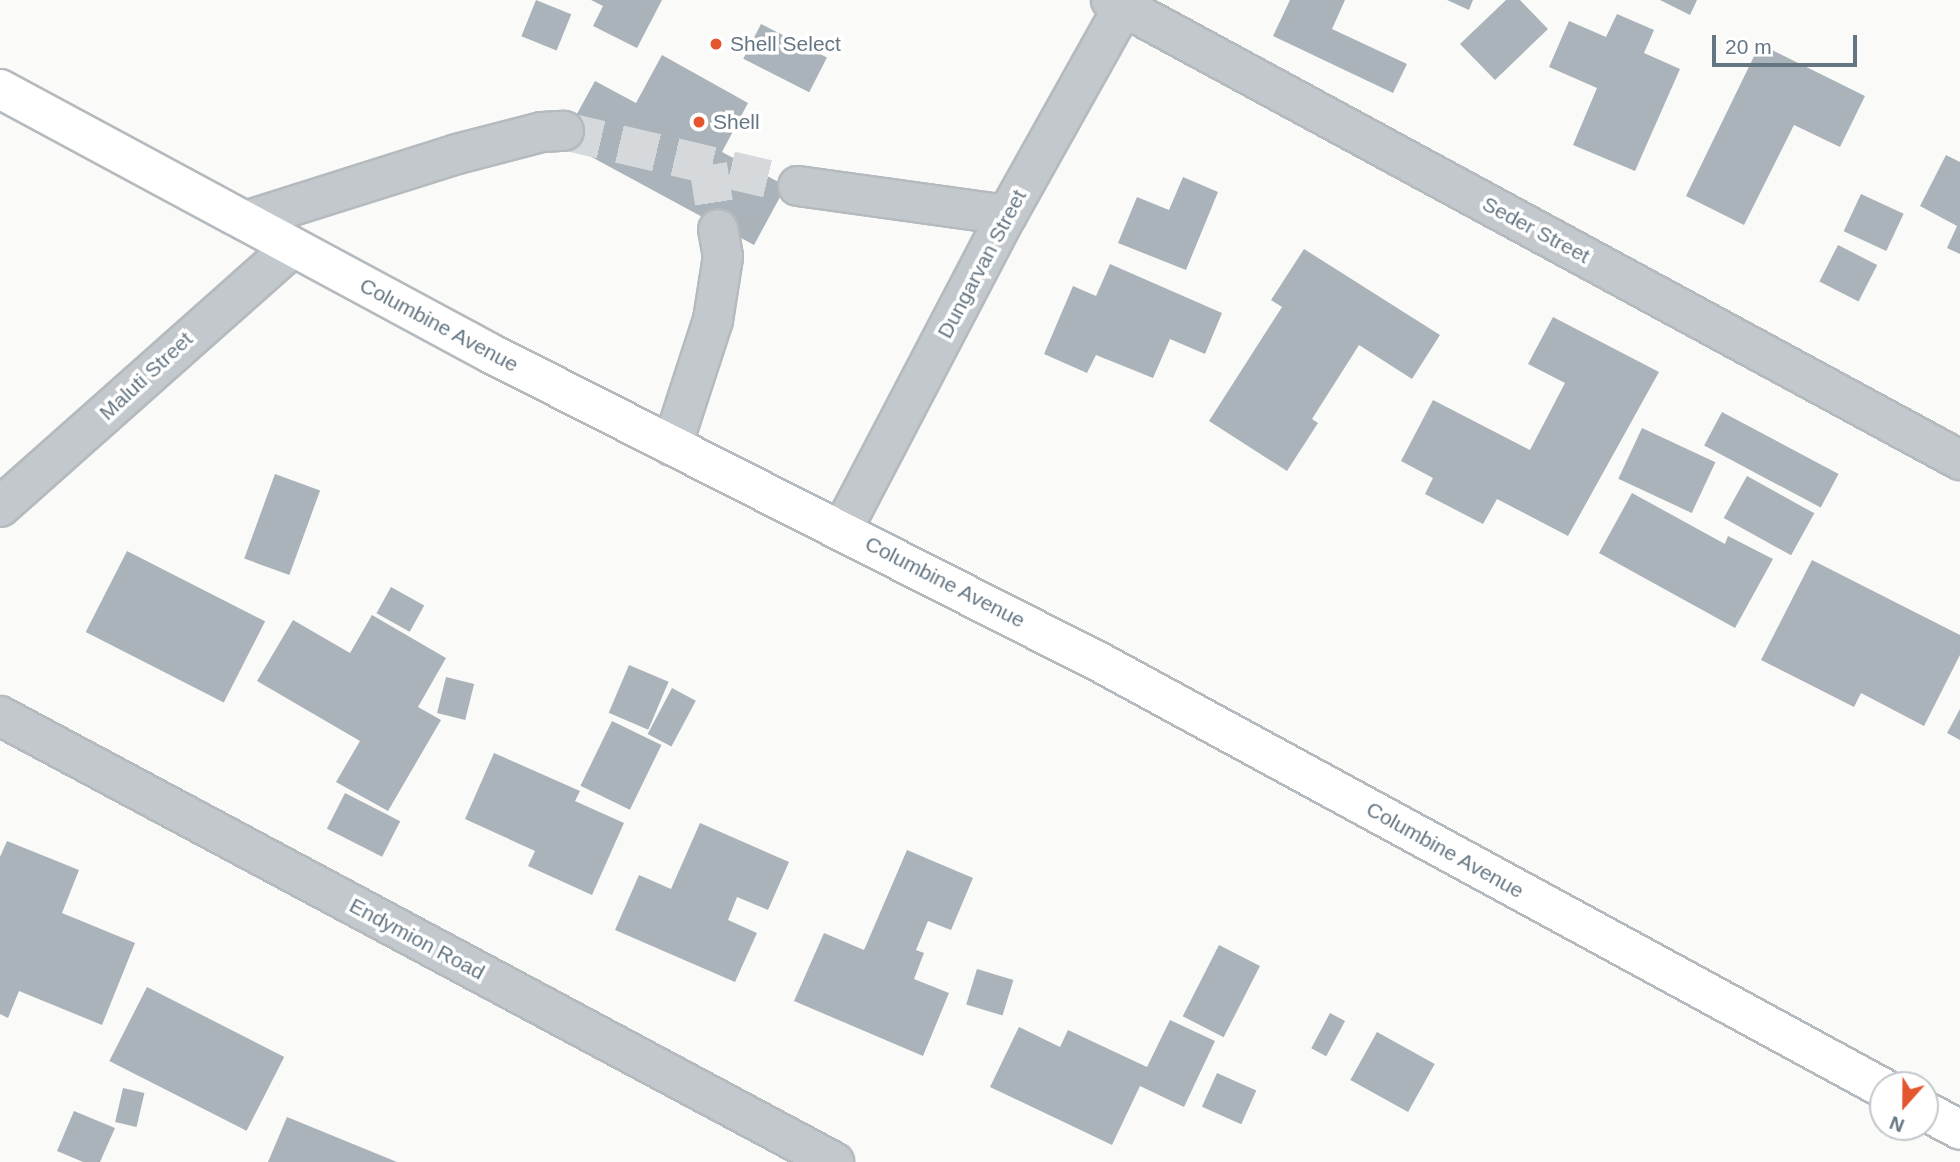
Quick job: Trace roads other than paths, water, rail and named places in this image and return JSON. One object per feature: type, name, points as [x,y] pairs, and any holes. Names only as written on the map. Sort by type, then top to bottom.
[{"type":"main road","name":"Columbine Avenue","points":[[0,89],[292,248],[672,446],[1115,671],[1869,1080]]},
{"type":"main road","points":[[1939,1119],[1960,1130]]},
{"type":"street","name":"Dungarvan Street","points":[[842,530],[1121,2]]},
{"type":"street","name":"Seder Street","points":[[1121,2],[1960,460]]},
{"type":"street","points":[[245,221],[457,154],[542,132],[564,131]]},
{"type":"street","points":[[798,186],[1007,215]]},
{"type":"street","points":[[672,446],[713,320],[723,257],[718,229]]},
{"type":"street","name":"Maluti Street","points":[[0,506],[292,248]]},
{"type":"street","name":"Endymion Road","points":[[0,716],[834,1162]]},
{"type":"tunnel","points":[[564,131],[798,186]]},
{"type":"tunnel","points":[[708,165],[718,229]]},
{"type":"place","name":"Shell Select","points":[[716,44]]},
{"type":"place","name":"Shell","points":[[699,122]]}]
